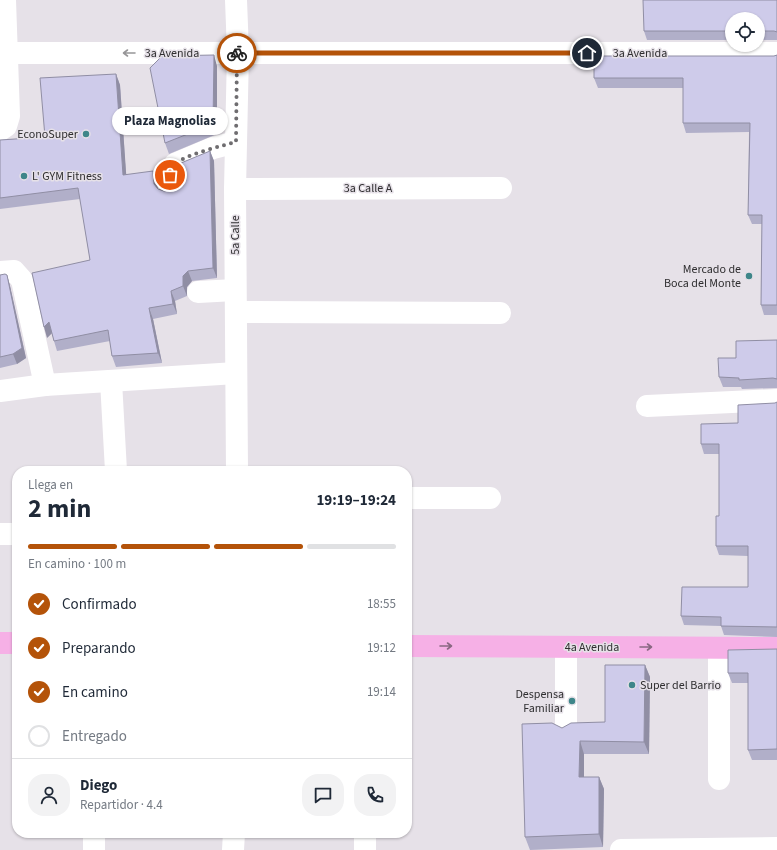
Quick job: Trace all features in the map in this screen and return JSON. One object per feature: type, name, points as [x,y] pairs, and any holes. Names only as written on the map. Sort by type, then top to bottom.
[{"type":"main road","points":[[0,643],[12,643]]},
{"type":"main road","name":"4a Avenida","points":[[412,646],[777,648]]},
{"type":"street","points":[[0,130],[6,126],[8,116],[3,53],[5,0]]},
{"type":"street","name":"5a Calle","points":[[236,0],[238,52],[235,189],[237,466]]},
{"type":"street","name":"3a Avenida","points":[[3,53],[777,53]]},
{"type":"street","points":[[169,189],[170,175],[175,164],[213,148],[236,142]]},
{"type":"street","name":"3a Calle A","points":[[235,189],[501,188]]},
{"type":"street","points":[[0,272],[14,271],[22,280],[45,385]]},
{"type":"street","points":[[198,292],[236,290]]},
{"type":"street","points":[[236,312],[500,313]]},
{"type":"street","points":[[0,391],[45,385],[236,373]]},
{"type":"street","points":[[111,381],[116,466]]},
{"type":"street","points":[[647,406],[777,400]]},
{"type":"street","points":[[412,498],[490,498]]},
{"type":"street","points":[[0,534],[12,534]]},
{"type":"street","points":[[566,647],[566,728]]},
{"type":"street","points":[[719,648],[719,779]]},
{"type":"street","points":[[94,838],[94,850]]},
{"type":"street","points":[[233,850],[234,838]]},
{"type":"street","points":[[365,838],[365,850]]},
{"type":"street","points":[[621,850],[777,848]]},
{"type":"building","points":[[643,0],[777,0],[777,32],[765,31],[765,12],[725,12],[725,31],[644,31]]},
{"type":"building","points":[[214,55],[213,124],[165,143],[150,68],[162,56]]},
{"type":"building","points":[[777,55],[777,305],[761,305],[762,215],[748,215],[750,123],[683,123],[683,78],[594,78],[594,56]]},
{"type":"building","points":[[116,74],[123,175],[153,171],[154,184],[158,189],[164,191],[170,190],[176,185],[181,163],[210,151],[213,268],[188,271],[183,276],[183,286],[171,291],[173,304],[149,308],[158,353],[112,356],[108,330],[54,341],[49,322],[44,327],[32,273],[90,260],[78,188],[0,198],[0,140],[45,137],[40,78]]},
{"type":"building","points":[[0,275],[7,275],[22,348],[13,354],[0,357]]},
{"type":"building","points":[[777,340],[777,379],[739,380],[739,378],[719,377],[718,358],[736,358],[736,341]]},
{"type":"building","points":[[777,402],[777,627],[721,626],[721,617],[681,616],[682,587],[748,587],[748,546],[716,546],[716,516],[719,516],[719,444],[701,444],[701,424],[738,423],[738,405]]},
{"type":"building","points":[[777,649],[777,749],[748,750],[748,673],[728,673],[728,650]]},
{"type":"building","points":[[605,665],[645,665],[644,742],[580,741],[579,777],[599,777],[599,834],[525,837],[522,724],[552,723],[562,728],[571,723],[605,722]]},
{"type":"way so far","points":[[170,175],[175,164],[182,160],[213,148],[236,142],[237,53]]},
{"type":"place","name":"EconoSuper","points":[[86,134]]},
{"type":"place","name":"Plaza Magnolias","points":[[170,175]]},
{"type":"place","name":"L' GYM Fitness","points":[[24,176]]},
{"type":"place","name":"Mercado de Boca del Monte","points":[[749,276]]},
{"type":"place","name":"Super del Barrio","points":[[632,685]]},
{"type":"place","name":"Despensa Familiar","points":[[572,701]]},
{"type":"route","points":[[237,53],[587,53]]}]
